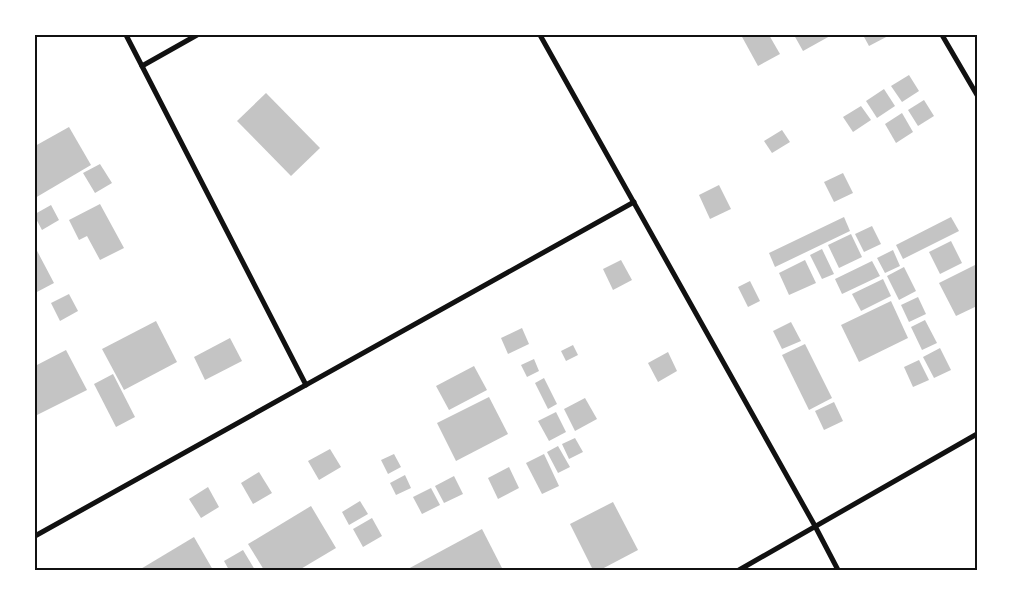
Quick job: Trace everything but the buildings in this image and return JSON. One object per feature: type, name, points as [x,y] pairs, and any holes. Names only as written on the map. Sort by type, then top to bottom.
[{"type":"street","points":[[126,35],[306,385]]},
{"type":"street","points":[[142,66],[197,35]]},
{"type":"street","points":[[540,35],[838,570]]},
{"type":"street","points":[[942,35],[977,95]]},
{"type":"street","points":[[35,536],[634,202]]},
{"type":"street","points":[[739,570],[977,434]]}]
